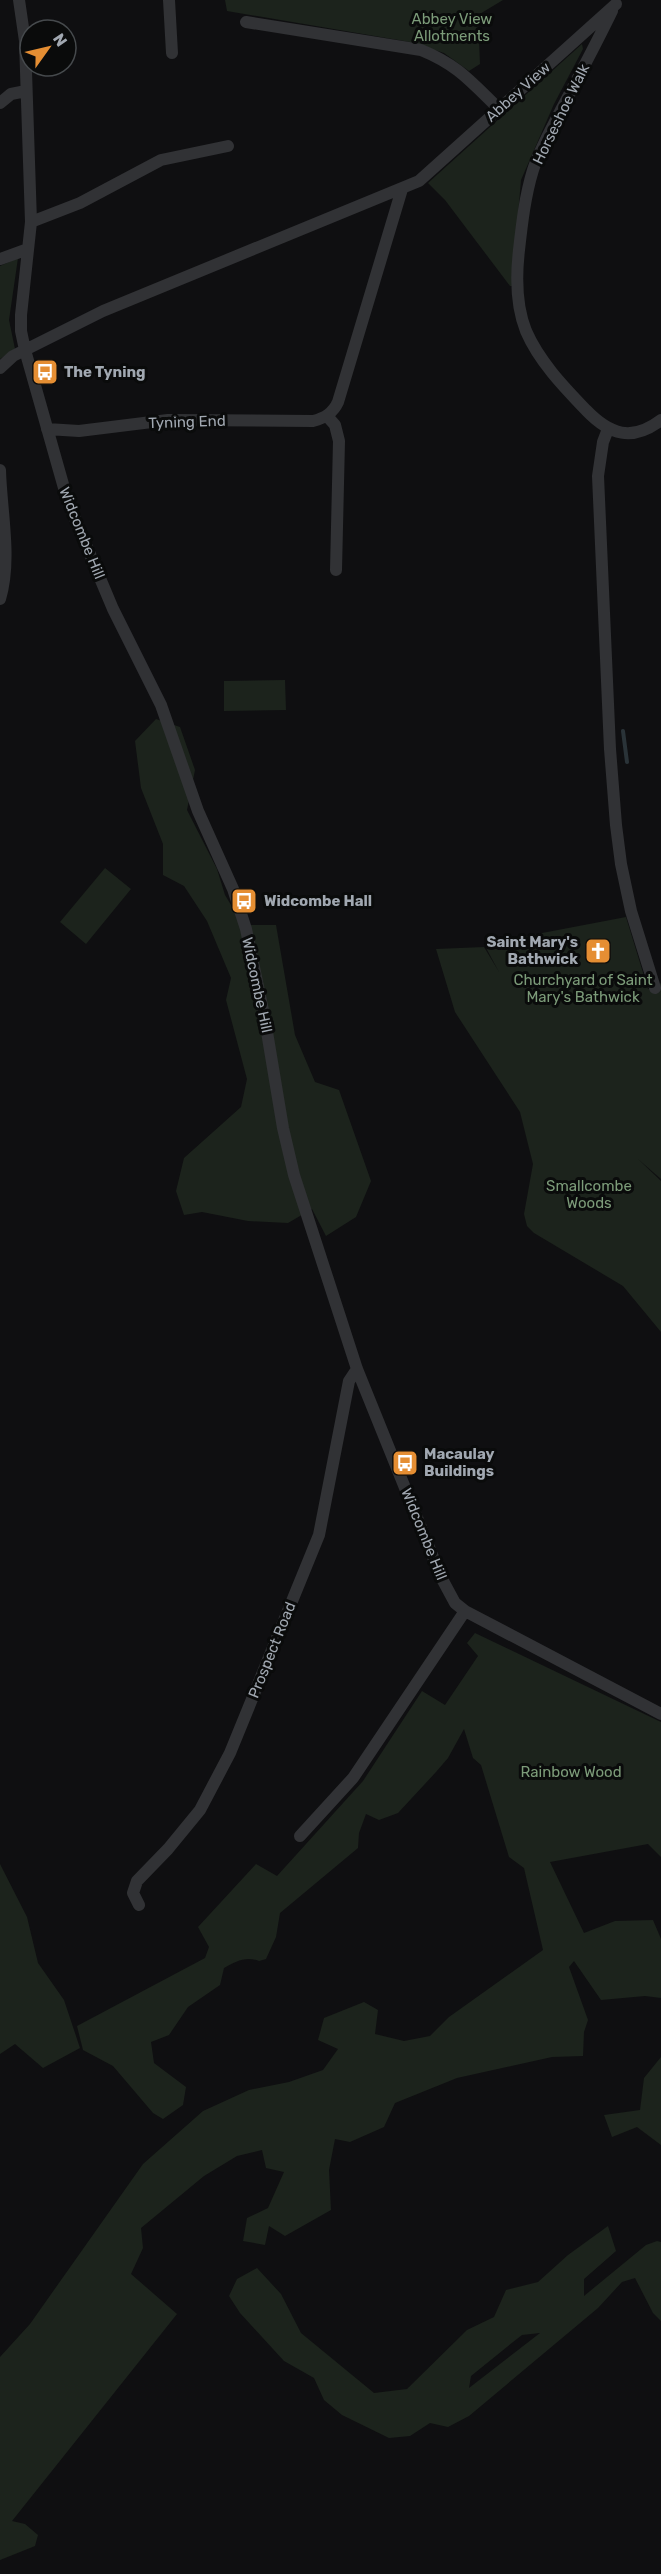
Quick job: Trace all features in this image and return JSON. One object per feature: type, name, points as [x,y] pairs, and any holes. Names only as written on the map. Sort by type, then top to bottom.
[{"type":"street","name":"Widcombe Hill","points":[[19,0],[25,41],[31,222],[21,315],[21,331],[25,350],[68,502],[113,609],[168,722],[198,811],[223,864],[243,919],[265,1020],[283,1128],[294,1175],[357,1369],[441,1576],[456,1603],[465,1611],[661,1714]]},
{"type":"street","points":[[169,0],[172,53]]},
{"type":"street","name":"Abbey View","points":[[402,189],[419,181],[617,2]]},
{"type":"street","name":"Horseshoe Walk","points":[[608,429],[575,398],[534,347],[520,310],[517,269],[524,206],[534,168],[550,131],[617,2]]},
{"type":"street","points":[[246,22],[421,50],[445,60],[459,70],[499,109]]},
{"type":"street","points":[[0,103],[11,94],[27,91]]},
{"type":"street","points":[[31,222],[80,203],[161,160],[228,146]]},
{"type":"street","points":[[0,368],[13,356],[103,311],[402,189]]},
{"type":"street","points":[[336,570],[339,441],[334,425],[327,416],[335,409],[338,402],[402,189]]},
{"type":"street","points":[[0,259],[28,249]]},
{"type":"street","name":"Tyning End","points":[[47,429],[80,431],[168,420],[313,421],[327,416]]},
{"type":"street","points":[[655,988],[632,910],[621,864],[616,825],[610,749],[598,476],[603,442],[608,429],[619,433],[632,433],[648,429],[661,420]]},
{"type":"street","points":[[0,470],[5,548],[3,588],[0,599]]},
{"type":"street","name":"Prospect Road","points":[[139,1905],[133,1893],[137,1881],[168,1849],[200,1810],[230,1753],[319,1535],[349,1381],[357,1369]]},
{"type":"street","points":[[300,1836],[353,1778],[465,1611]]},
{"type":"green space","name":"Abbey View Allotments","points":[[225,0],[503,0],[478,15],[480,64],[469,71],[444,53],[410,42],[227,11]]},
{"type":"green space","points":[[582,44],[583,49],[554,104],[521,180],[512,286],[510,286],[445,200],[428,183]]},
{"type":"green space","points":[[18,258],[9,320],[15,349],[0,359],[0,266]]},
{"type":"green space","points":[[285,680],[286,710],[224,711],[224,681]]},
{"type":"green space","points":[[156,719],[180,727],[195,770],[187,810],[217,869],[225,895],[243,925],[276,925],[295,1035],[315,1082],[339,1090],[371,1181],[356,1217],[326,1236],[312,1209],[288,1223],[248,1221],[202,1212],[184,1215],[176,1191],[184,1158],[241,1107],[247,1079],[226,1000],[231,978],[207,921],[184,886],[163,875],[163,844],[141,788],[135,741]]},
{"type":"green space","points":[[105,868],[131,889],[86,944],[60,922]]},
{"type":"green space","points":[[626,917],[648,989],[655,988],[661,983],[661,1179],[638,1159],[661,1181],[661,1332],[623,1286],[534,1233],[527,1226],[524,1214],[533,1164],[520,1112],[455,1012],[436,949],[484,947],[499,972],[484,944]]},
{"type":"green space","name":"Rainbow Wood","points":[[475,1633],[661,1722],[661,1857],[648,1844],[550,1862],[584,1933],[615,1921],[653,1920],[661,1939],[661,1998],[645,1996],[601,2000],[574,1961],[569,1967],[588,2020],[584,2032],[583,2056],[552,2057],[457,2078],[395,2103],[384,2127],[350,2142],[335,2139],[329,2170],[331,2210],[285,2236],[269,2226],[265,2245],[243,2241],[247,2218],[268,2208],[284,2172],[266,2168],[262,2150],[237,2156],[204,2176],[141,2228],[143,2248],[131,2274],[177,2314],[12,2521],[25,2524],[38,2535],[35,2546],[0,2560],[0,2357],[30,2324],[143,2164],[203,2111],[249,2090],[289,2082],[323,2070],[338,2049],[318,2040],[324,2018],[364,2002],[378,2010],[375,2034],[404,2041],[430,2036],[449,2017],[543,1950],[524,1868],[509,1857],[481,1765],[473,1758],[464,1729],[448,1758],[398,1813],[379,1820],[366,1814],[359,1833],[358,1848],[280,1913],[276,1937],[266,1959],[241,1960],[224,1968],[220,1985],[188,2007],[169,2035],[151,2042],[154,2063],[186,2087],[183,2105],[163,2119],[153,2113],[113,2066],[83,2050],[77,2026],[205,1958],[209,1947],[198,1927],[256,1864],[277,1876],[363,1781],[422,1691],[445,1705],[478,1656],[467,1643]]},
{"type":"green space","points":[[0,1864],[27,1917],[38,1963],[64,2000],[80,2048],[43,2068],[15,2044],[0,2054]]},
{"type":"green space","points":[[661,2057],[661,2145],[637,2127],[612,2137],[604,2115],[640,2110],[644,2078]]},
{"type":"green space","points":[[608,2226],[616,2251],[584,2279],[584,2296],[646,2245],[661,2242],[661,2321],[653,2313],[635,2278],[622,2282],[598,2308],[469,2416],[448,2427],[430,2423],[410,2436],[389,2438],[342,2415],[324,2400],[314,2378],[284,2361],[240,2313],[229,2296],[237,2279],[257,2268],[281,2294],[301,2333],[374,2393],[407,2389],[467,2330],[494,2317],[506,2290],[538,2282],[568,2255]],"holes":[[[540,2333],[469,2388],[471,2376],[522,2335]]]},
{"type":"waterway","points":[[623,731],[627,762]]},
{"type":"place","name":"The Tyning","points":[[45,372]]},
{"type":"place","name":"Widcombe Hall","points":[[244,901]]},
{"type":"place","name":"Saint Mary's Bathwick","points":[[598,951]]},
{"type":"place","name":"Macaulay Buildings","points":[[405,1463]]},
{"type":"park label","name":"Churchyard of Saint Mary's Bathwick","points":[[583,988]]},
{"type":"park label","name":"Smallcombe Woods","points":[[589,1194]]}]
